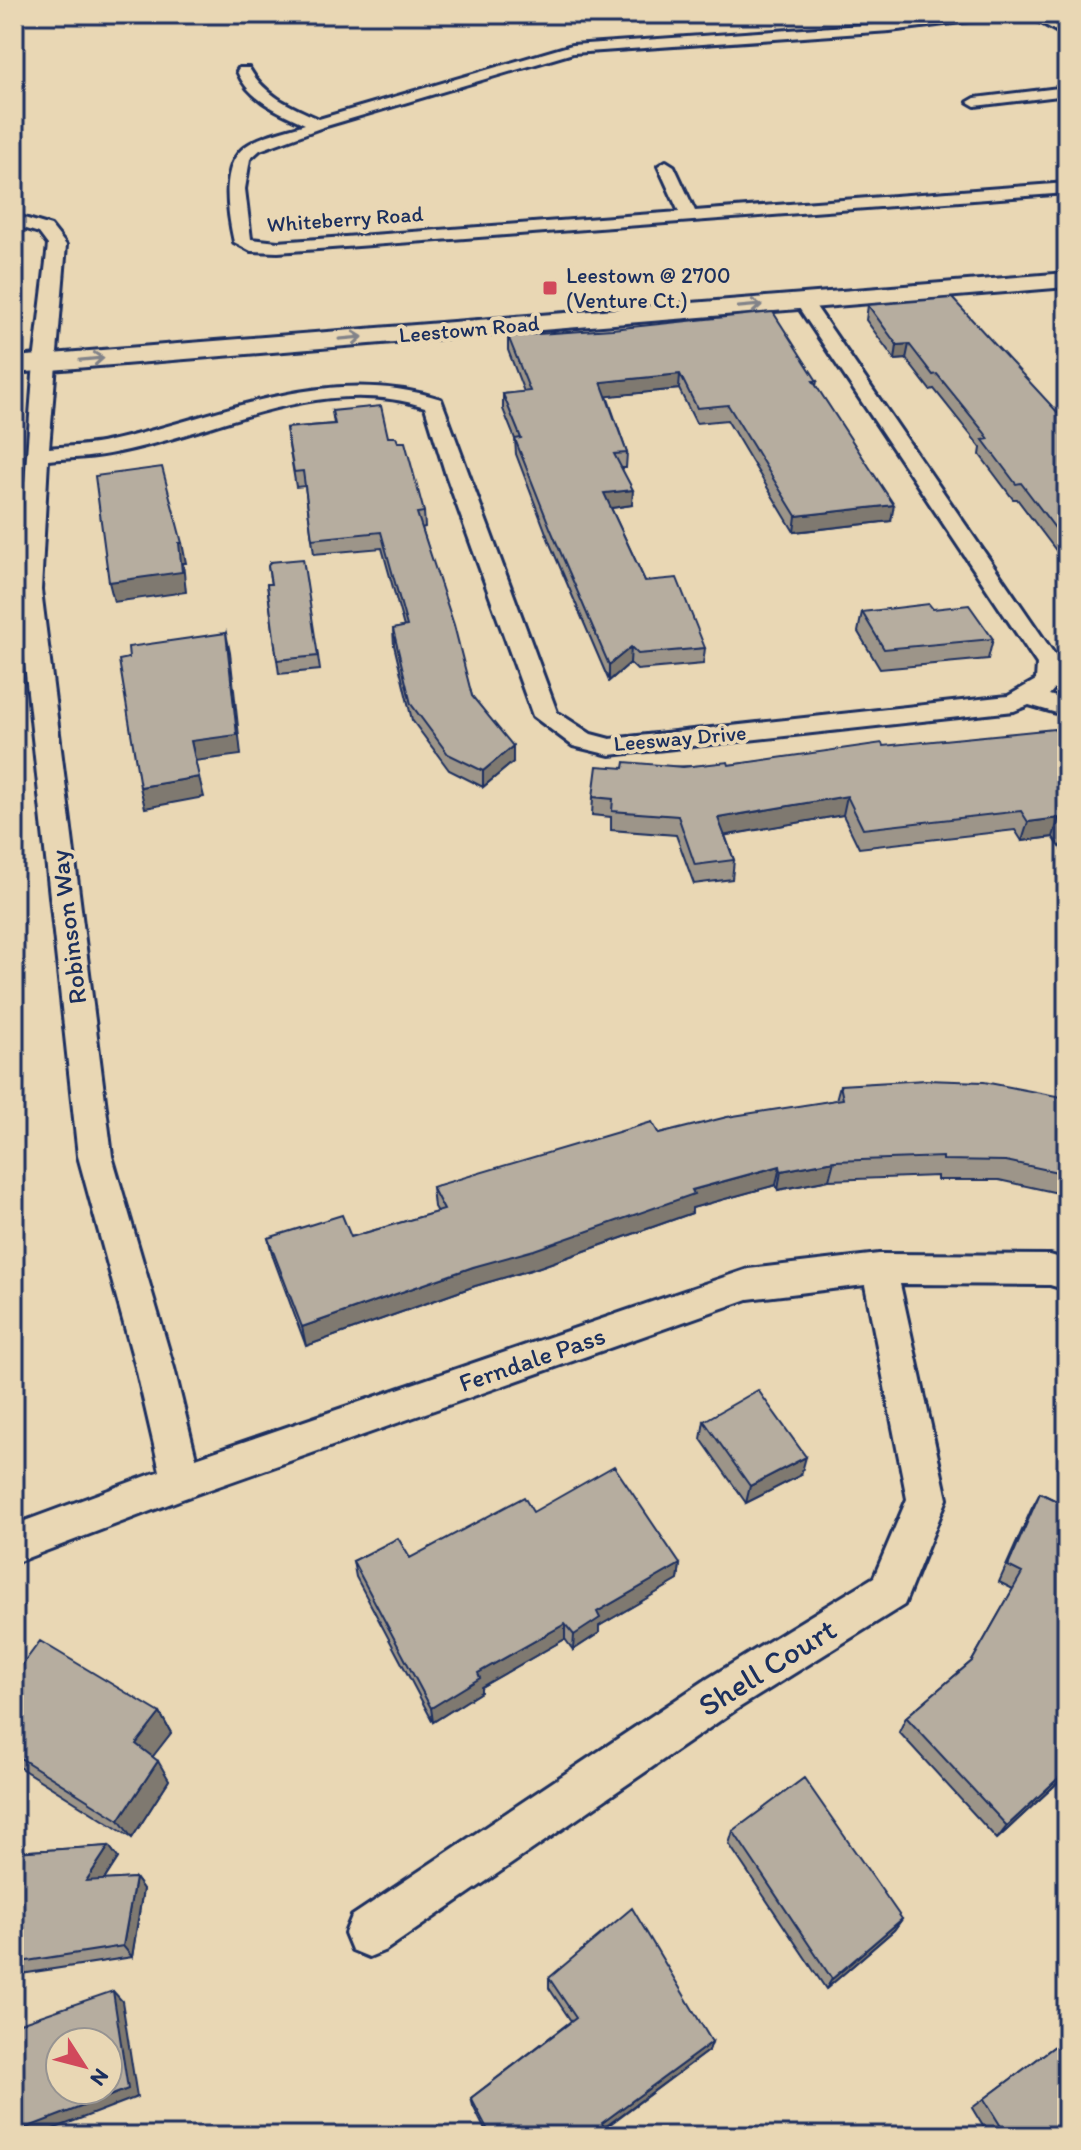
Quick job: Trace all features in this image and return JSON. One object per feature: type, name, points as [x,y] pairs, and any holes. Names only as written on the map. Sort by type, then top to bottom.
[{"type":"main road","name":"Leestown Road","points":[[14,365],[38,346],[1067,260]]},
{"type":"main road","points":[[804,302],[828,289],[1019,270],[1034,263]]},
{"type":"main road","name":"Leestown Road","points":[[38,346],[804,302],[1067,280]]},
{"type":"street","name":"Whiteberry Road","points":[[993,14],[890,27],[572,49],[318,124],[254,147],[241,160],[239,230],[243,242],[251,246],[278,247],[1067,188]]},
{"type":"street","points":[[1032,14],[1067,33]]},
{"type":"street","points":[[244,71],[256,90],[271,101],[318,124]]},
{"type":"street","points":[[975,102],[1067,91]]},
{"type":"street","points":[[666,166],[689,216]]},
{"type":"street","name":"Robinson Way","points":[[14,220],[45,229],[57,245],[38,346],[38,455],[29,590],[95,1156],[155,1368],[182,1481]]},
{"type":"street","points":[[804,302],[1054,655],[1049,664],[1049,680],[1029,697]]},
{"type":"street","name":"Leesway Drive","points":[[38,455],[109,448],[276,401],[352,392],[390,392],[419,396],[434,403],[462,489],[546,716],[582,740],[610,747],[1014,703],[1029,697]]},
{"type":"street","points":[[1029,697],[1067,708]]},
{"type":"street","name":"Ferndale Pass","points":[[14,1544],[182,1481],[748,1284],[879,1269],[1050,1270],[1067,1275]]},
{"type":"street","name":"Shell Court","points":[[369,1933],[722,1694],[889,1591],[927,1499],[879,1269]]},
{"type":"building","points":[[952,298],[1060,415],[1067,418],[1067,544],[1021,483],[1016,484],[983,440],[989,439],[984,432],[937,374],[933,375],[909,344],[897,345],[868,305]]},
{"type":"building","points":[[773,312],[817,381],[813,381],[894,505],[796,516],[728,405],[697,408],[680,374],[601,382],[627,453],[614,454],[633,490],[604,493],[645,581],[677,578],[705,648],[638,654],[631,647],[609,665],[515,439],[521,438],[503,394],[530,391],[508,336],[612,329]]},
{"type":"building","points":[[381,406],[388,437],[405,442],[424,512],[417,513],[454,625],[472,696],[513,746],[483,771],[448,754],[411,704],[393,629],[407,626],[381,532],[312,539],[303,471],[294,472],[286,428],[335,424],[332,411]]},
{"type":"building","points":[[162,467],[182,543],[179,543],[182,572],[109,582],[95,476]]},
{"type":"building","points":[[303,559],[318,656],[277,660],[267,584],[271,584],[268,566],[270,562]]},
{"type":"building","points":[[929,604],[933,609],[969,605],[993,639],[884,649],[862,612]]},
{"type":"building","points":[[226,633],[237,735],[191,741],[199,777],[140,787],[119,660],[129,658],[128,647]]},
{"type":"building","points":[[1054,729],[1067,748],[1067,829],[1059,818],[1028,822],[1021,811],[863,829],[847,796],[718,818],[734,860],[695,865],[678,816],[612,811],[613,799],[593,797],[597,766],[624,768],[625,762],[683,767],[728,762],[729,765],[882,743],[883,746]]},
{"type":"building","points":[[926,1080],[984,1082],[1067,1098],[1067,1174],[1006,1161],[943,1160],[943,1157],[834,1161],[781,1171],[780,1166],[692,1190],[694,1194],[302,1327],[268,1238],[342,1215],[351,1237],[444,1210],[432,1187],[652,1122],[659,1134],[727,1117],[843,1099],[840,1085]]},
{"type":"building","points":[[758,1390],[806,1457],[750,1486],[704,1421]]},
{"type":"building","points":[[614,1466],[680,1564],[597,1612],[600,1618],[574,1635],[565,1624],[478,1673],[480,1678],[431,1708],[353,1561],[398,1538],[410,1558],[524,1497],[533,1512]]},
{"type":"building","points":[[1040,1493],[1067,1506],[1067,1770],[1007,1826],[906,1717],[972,1661],[1022,1573],[1008,1566]]},
{"type":"building","points":[[40,1641],[160,1713],[136,1744],[158,1761],[119,1820],[14,1754],[14,1676]]},
{"type":"building","points":[[804,1778],[902,1919],[832,1979],[733,1831]]},
{"type":"building","points":[[109,1846],[86,1881],[135,1878],[123,1946],[14,1963],[14,1852]]},
{"type":"building","points":[[632,1908],[712,2042],[602,2123],[608,2136],[491,2136],[471,2098],[576,2018],[549,1978]]},
{"type":"building","points":[[113,1991],[118,2026],[44,2026],[44,2106],[83,2106],[18,2131],[17,2024]]},
{"type":"building","points":[[1067,2037],[1067,2136],[1007,2136],[984,2099]]},
{"type":"building","points":[[124,2063],[128,2089],[124,2091]]},
{"type":"building","points":[[125,2130],[136,2136],[121,2136]]},
{"type":"place","name":"Leestown @ 2700 (Venture Ct.)","points":[[550,288]]}]
